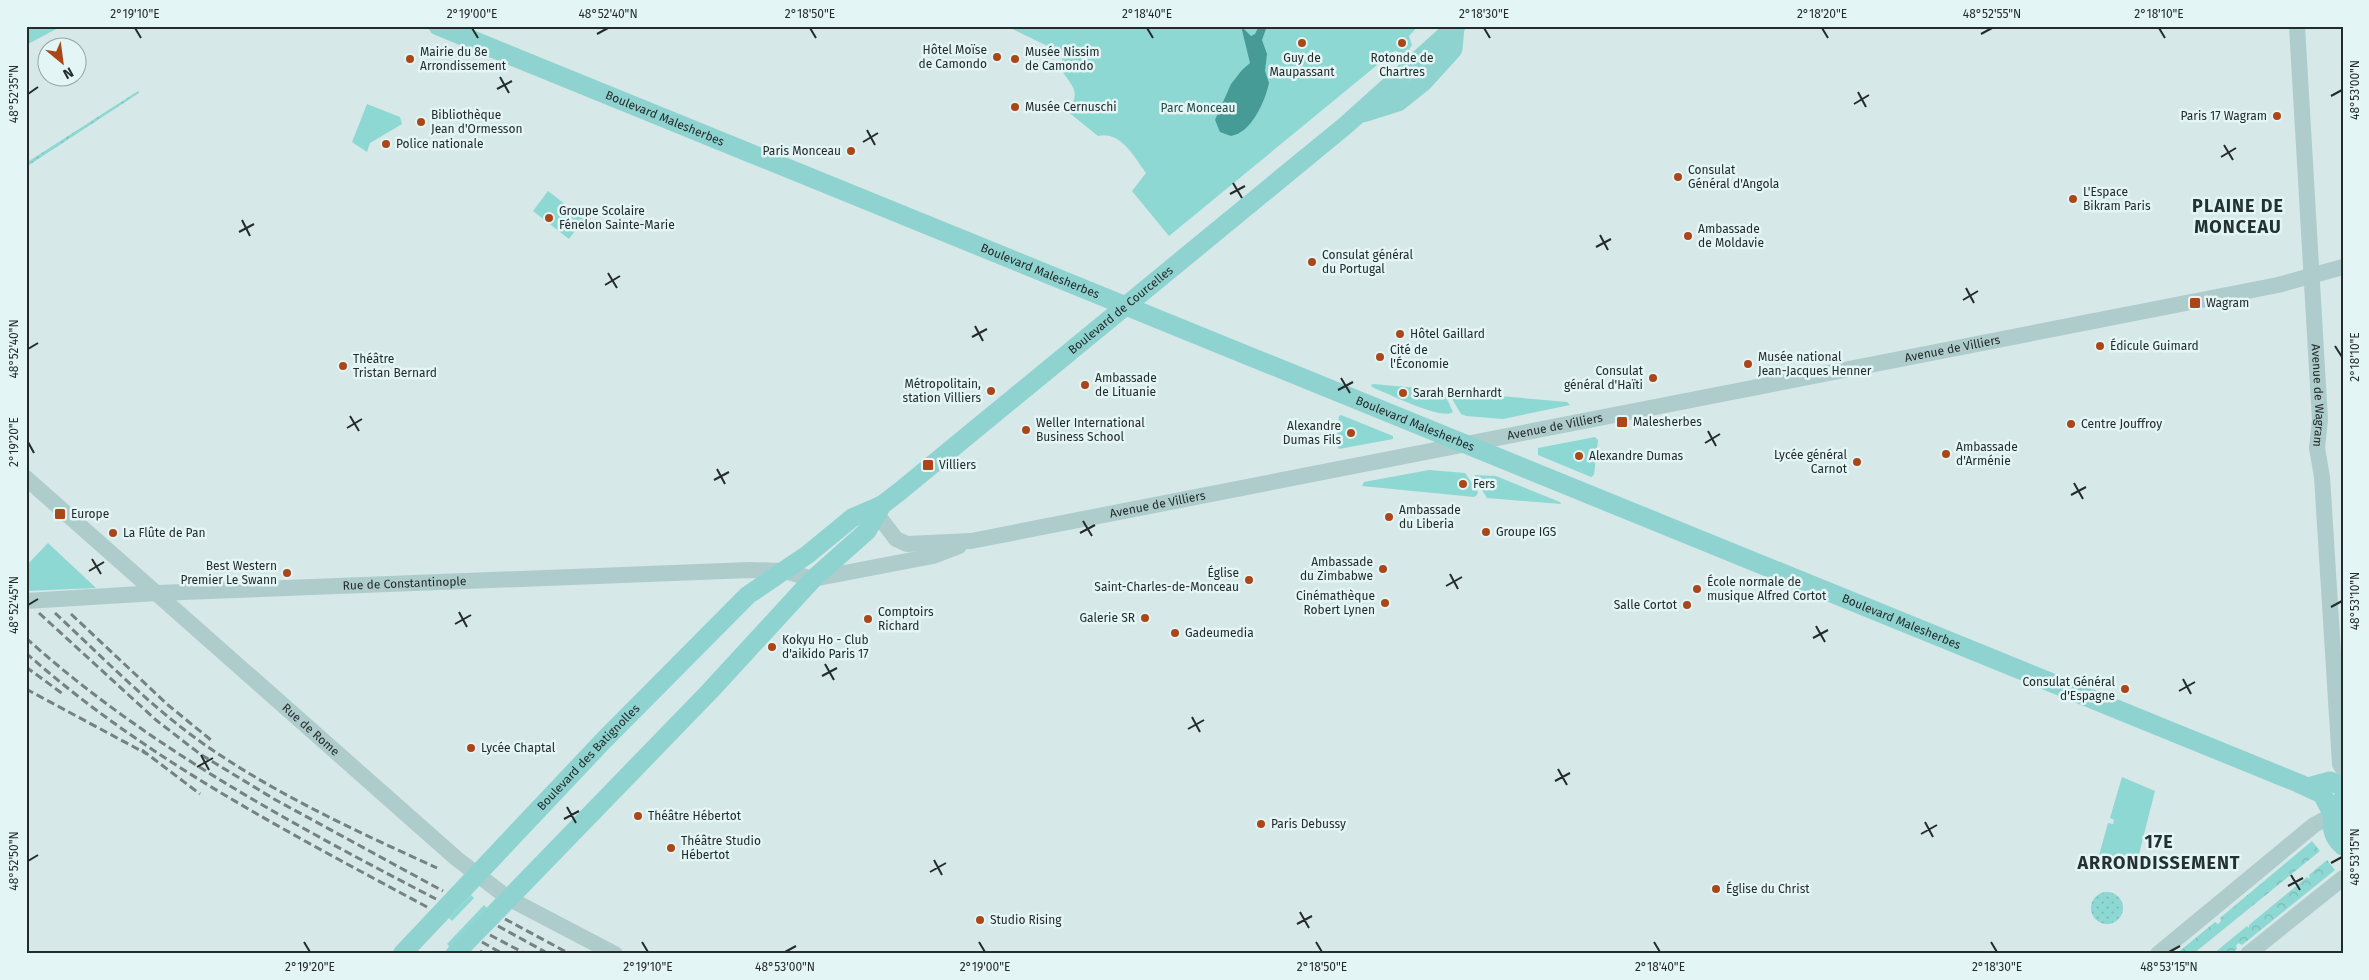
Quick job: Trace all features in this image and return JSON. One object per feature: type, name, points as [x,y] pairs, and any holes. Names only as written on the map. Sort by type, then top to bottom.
[{"type":"main road","name":"Boulevard Malesherbes","points":[[438,26],[1466,444],[2331,780]]},
{"type":"main road","name":"Avenue de Wagram","points":[[2296,26],[2320,420],[2317,448],[2322,477],[2331,780]]},
{"type":"main road","name":"Boulevard de Courcelles","points":[[784,571],[807,555],[852,518],[877,510],[1357,115],[1398,102],[1423,82],[1454,49],[1455,27]]},
{"type":"main road","name":"Avenue de Villiers","points":[[894,537],[900,542],[912,544],[970,541],[1632,410],[2061,328],[2311,276],[2343,267]]},
{"type":"main road","name":"Rue de Rome","points":[[26,478],[477,875],[508,898],[615,954]]},
{"type":"main road","name":"Boulevard de Courcelles","points":[[813,579],[867,531],[877,510]]},
{"type":"main road","points":[[877,510],[894,537],[892,556],[888,564]]},
{"type":"main road","name":"Avenue de Villiers","points":[[813,579],[933,556],[970,541]]},
{"type":"main road","name":"Rue de Constantinople","points":[[26,601],[157,593],[741,570],[784,571],[813,579]]},
{"type":"main road","name":"Boulevard des Batignolles","points":[[402,954],[604,740],[748,595],[784,571]]},
{"type":"main road","points":[[455,954],[710,691],[813,579]]},
{"type":"main road","points":[[2331,780],[2334,834],[2343,846]]},
{"type":"main road","points":[[2158,954],[2314,825],[2332,815],[2338,803],[2343,799]]},
{"type":"main road","points":[[2248,954],[2343,878]]},
{"type":"green space","points":[[26,26],[62,26],[38,38],[26,45]]},
{"type":"green space","name":"Parc Monceau","points":[[1006,26],[1418,26],[1409,36],[1412,45],[1408,51],[1403,53],[1393,52],[1169,236],[1132,191],[1146,173],[1132,153],[1114,137],[1098,136],[1067,111],[1072,104],[1075,93],[1071,83],[1060,67],[1064,54]]},
{"type":"green space","points":[[138,91],[139,93],[26,167],[26,163]]},
{"type":"green space","points":[[367,104],[400,117],[402,124],[370,143],[367,152],[352,142]]},
{"type":"green space","points":[[548,191],[584,219],[569,239],[533,211]]},
{"type":"green space","points":[[1371,385],[1440,390],[1445,395],[1453,412],[1447,414],[1426,410],[1372,387]]},
{"type":"green space","points":[[1455,392],[1567,402],[1570,405],[1503,419],[1466,416],[1461,414],[1451,397]]},
{"type":"green space","points":[[1341,415],[1393,436],[1393,439],[1339,449],[1336,445],[1339,416]]},
{"type":"green space","points":[[1595,437],[1598,440],[1594,475],[1591,477],[1538,455],[1538,448]]},
{"type":"green space","points":[[1429,470],[1465,473],[1478,492],[1477,495],[1474,497],[1362,486],[1364,482]]},
{"type":"green space","points":[[1475,475],[1496,476],[1561,504],[1487,498],[1475,479]]},
{"type":"green space","points":[[48,543],[96,588],[26,591],[26,566]]},
{"type":"green space","points":[[2122,777],[2155,791],[2135,870],[2098,859],[2108,823],[2113,824],[2114,820],[2110,818]]},
{"type":"green space","points":[[2312,841],[2320,851],[2193,954],[2176,954],[2215,922],[2218,924],[2221,921],[2220,918]]},
{"type":"green space","points":[[2327,860],[2335,870],[2242,945],[2238,943],[2237,949],[2231,954],[2213,954],[2247,926],[2249,928],[2249,925],[2307,877],[2310,879],[2309,875]]},
{"type":"green space","points":[[2107,892],[2113,893],[2118,897],[2122,902],[2122,914],[2118,919],[2113,923],[2107,924],[2101,923],[2096,919],[2092,914],[2091,908],[2092,902],[2096,897],[2101,893]]},
{"type":"green space","points":[[471,895],[474,898],[452,921],[449,918]]},
{"type":"green space","points":[[484,905],[487,908],[450,947],[447,944]]},
{"type":"shaded area","points":[[1241,26],[1251,36],[1255,34],[1259,26],[1267,26],[1262,40],[1267,54],[1265,71],[1269,83],[1264,99],[1251,123],[1238,134],[1231,136],[1220,132],[1215,120],[1231,84],[1250,63]]},
{"type":"railway","points":[[39,613],[156,720],[200,754],[274,799],[443,891]]},
{"type":"railway","points":[[55,613],[158,708],[222,757],[312,808],[437,868]]},
{"type":"railway","points":[[71,614],[168,705],[211,740]]},
{"type":"railway","points":[[26,638],[72,677],[171,749],[275,812],[436,899]]},
{"type":"railway","points":[[26,653],[119,727],[219,792],[322,851],[427,907]]},
{"type":"railway","points":[[26,667],[63,694]]},
{"type":"railway","points":[[26,689],[147,754]]},
{"type":"railway","points":[[142,750],[200,794]]},
{"type":"railway","points":[[505,919],[570,954]]},
{"type":"railway","points":[[498,926],[549,954]]},
{"type":"railway","points":[[490,935],[526,954]]},
{"type":"railway","points":[[482,942],[503,954]]},
{"type":"railway","points":[[480,951],[485,954]]},
{"type":"place","name":"Guy de Maupassant","points":[[1302,43]]},
{"type":"place","name":"Rotonde de Chartres","points":[[1402,43]]},
{"type":"place","name":"Hôtel Moïse de Camondo","points":[[997,57]]},
{"type":"place","name":"Mairie du 8e Arrondissement","points":[[410,59]]},
{"type":"place","name":"Musée Nissim de Camondo","points":[[1015,59]]},
{"type":"place","name":"Musée Cernuschi","points":[[1015,107]]},
{"type":"place","name":"Paris 17 Wagram","points":[[2277,116]]},
{"type":"place","name":"Bibliothèque Jean d'Ormesson","points":[[421,122]]},
{"type":"place","name":"Police nationale","points":[[386,144]]},
{"type":"place","name":"Paris Monceau","points":[[851,151]]},
{"type":"place","name":"Consulat Général d'Angola","points":[[1678,177]]},
{"type":"place","name":"L'Espace Bikram Paris","points":[[2073,199]]},
{"type":"place","name":"Groupe Scolaire Fénelon Sainte-Marie","points":[[549,218]]},
{"type":"place","name":"Ambassade de Moldavie","points":[[1688,236]]},
{"type":"place","name":"Consulat général du Portugal","points":[[1312,262]]},
{"type":"place","name":"Wagram","points":[[2195,303]]},
{"type":"place","name":"Hôtel Gaillard","points":[[1400,334]]},
{"type":"place","name":"Édicule Guimard","points":[[2100,346]]},
{"type":"place","name":"Cité de l'Économie","points":[[1380,357]]},
{"type":"place","name":"Musée national Jean-Jacques Henner","points":[[1748,364]]},
{"type":"place","name":"Théâtre Tristan Bernard","points":[[343,366]]},
{"type":"place","name":"Consulat général d'Haïti","points":[[1653,378]]},
{"type":"place","name":"Ambassade de Lituanie","points":[[1085,385]]},
{"type":"place","name":"Métropolitain, station Villiers","points":[[991,391]]},
{"type":"place","name":"Sarah Bernhardt","points":[[1403,393]]},
{"type":"place","name":"Malesherbes","points":[[1622,422]]},
{"type":"place","name":"Centre Jouffroy","points":[[2071,424]]},
{"type":"place","name":"Weller International Business School","points":[[1026,430]]},
{"type":"place","name":"Alexandre Dumas Fils","points":[[1351,433]]},
{"type":"place","name":"Ambassade d'Arménie","points":[[1946,454]]},
{"type":"place","name":"Alexandre Dumas","points":[[1579,456]]},
{"type":"place","name":"Lycée général Carnot","points":[[1857,462]]},
{"type":"place","name":"Villiers","points":[[928,465]]},
{"type":"place","name":"Fers","points":[[1463,484]]},
{"type":"place","name":"Europe","points":[[60,514]]},
{"type":"place","name":"Ambassade du Liberia","points":[[1389,517]]},
{"type":"place","name":"Groupe IGS","points":[[1486,532]]},
{"type":"place","name":"La Flûte de Pan","points":[[113,533]]},
{"type":"place","name":"Ambassade du Zimbabwe","points":[[1383,569]]},
{"type":"place","name":"Best Western Premier Le Swann","points":[[287,573]]},
{"type":"place","name":"Église Saint-Charles-de-Monceau","points":[[1249,580]]},
{"type":"place","name":"École normale de musique Alfred Cortot","points":[[1697,589]]},
{"type":"place","name":"Cinémathèque Robert Lynen","points":[[1385,603]]},
{"type":"place","name":"Salle Cortot","points":[[1687,605]]},
{"type":"place","name":"Galerie SR","points":[[1145,618]]},
{"type":"place","name":"Comptoirs Richard","points":[[868,619]]},
{"type":"place","name":"Gadeumedia","points":[[1175,633]]},
{"type":"place","name":"Kokyu Ho - Club d'aikido Paris 17","points":[[772,647]]},
{"type":"place","name":"Consulat Général d'Espagne","points":[[2125,689]]},
{"type":"place","name":"Lycée Chaptal","points":[[471,748]]},
{"type":"place","name":"Théâtre Hébertot","points":[[638,816]]},
{"type":"place","name":"Paris Debussy","points":[[1261,824]]},
{"type":"place","name":"Théâtre Studio Hébertot","points":[[671,848]]},
{"type":"place","name":"Église du Christ","points":[[1716,889]]},
{"type":"place","name":"Studio Rising","points":[[980,920]]},
{"type":"district","name":"PLAINE DE MONCEAU","points":[[2238,216]]},
{"type":"district","name":"17E ARRONDISSEMENT","points":[[2159,852]]}]
